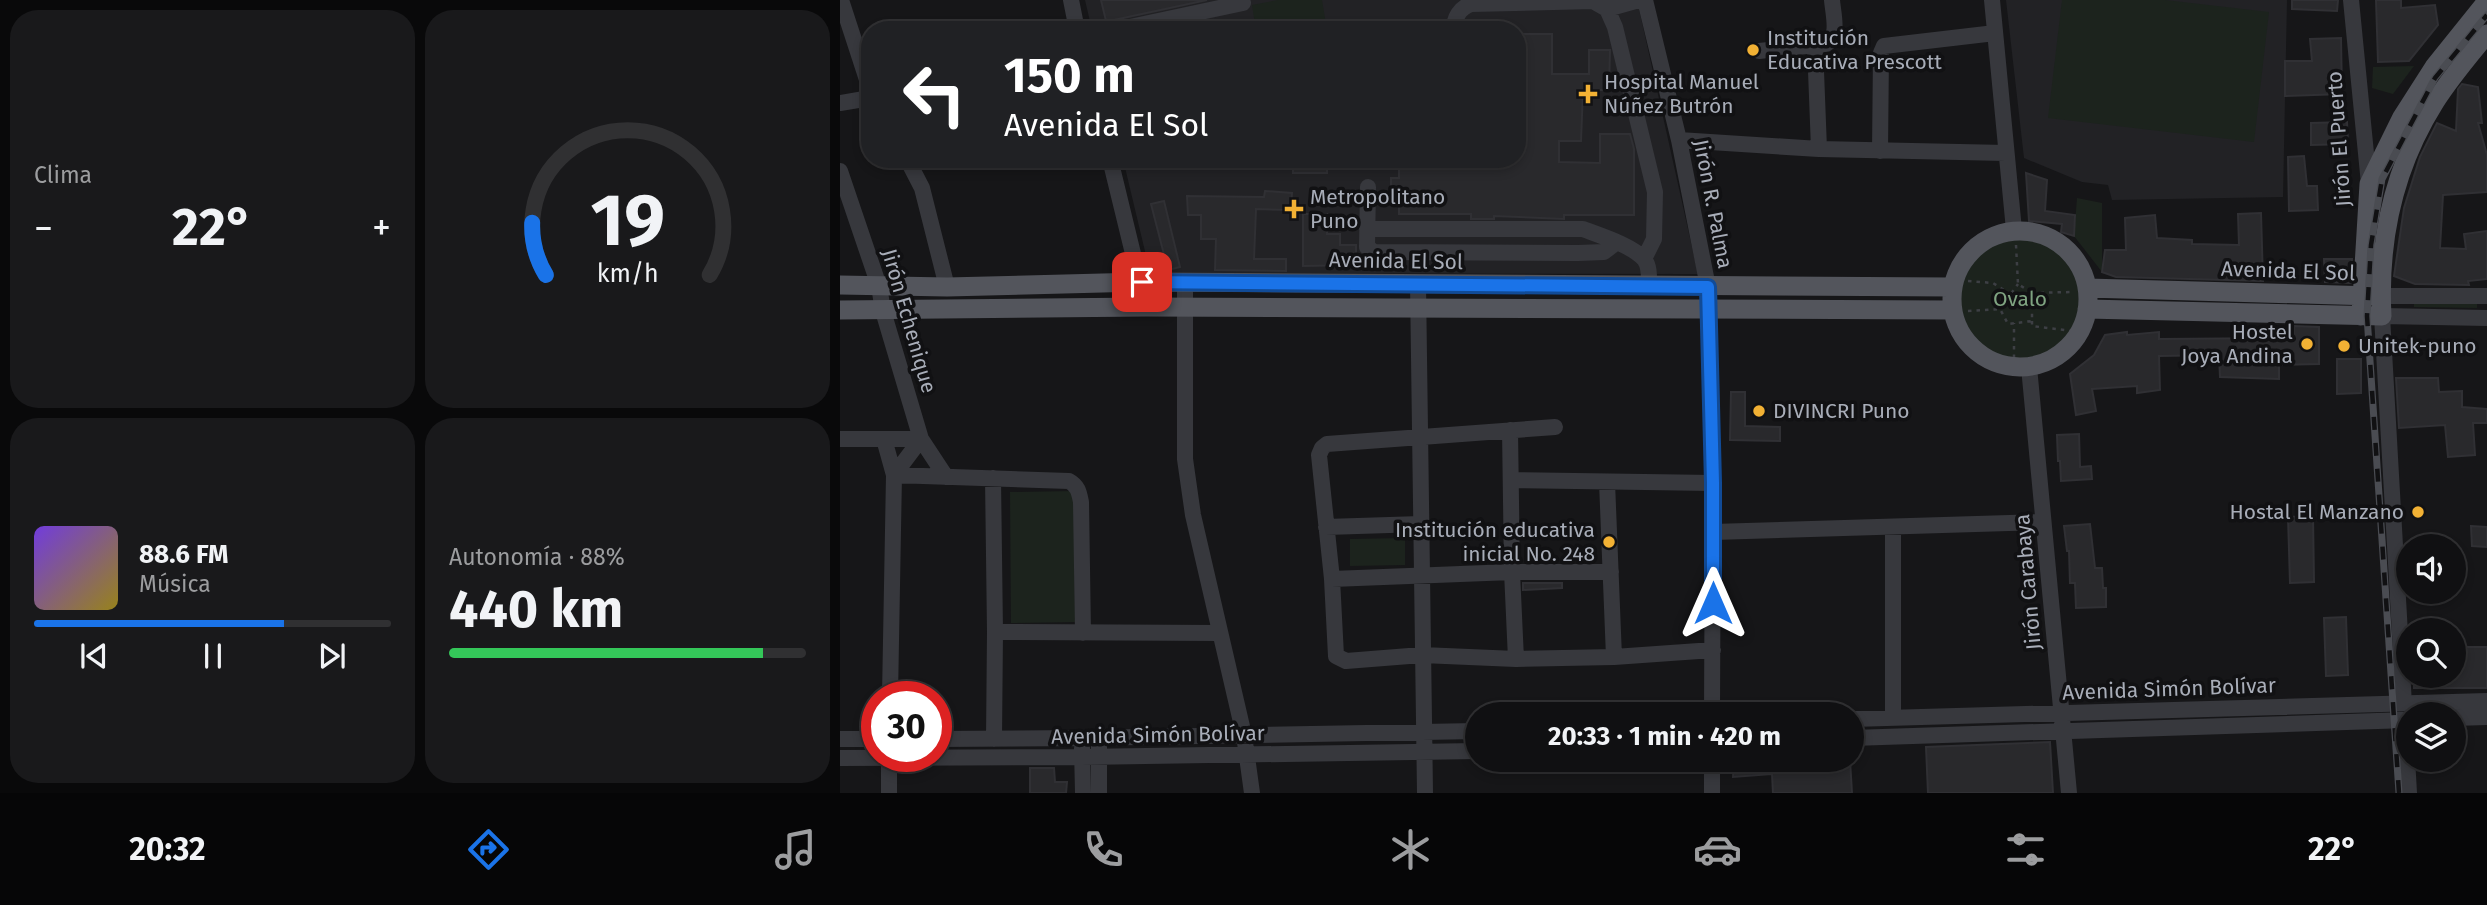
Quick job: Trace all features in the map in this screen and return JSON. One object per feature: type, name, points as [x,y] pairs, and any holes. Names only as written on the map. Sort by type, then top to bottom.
[{"type":"main road","points":[[2369,184],[2402,117],[2434,66],[2487,1]]},
{"type":"main road","points":[[2382,316],[2384,233],[2396,186],[2435,103],[2487,34]]},
{"type":"main road","name":"Jirón El Puerto","points":[[2361,316],[2369,184]]},
{"type":"main road","points":[[2034,231],[2054,239],[2070,251],[2081,268],[2085,296],[2081,330],[2067,348],[2050,360],[2007,366],[1988,359],[1971,347],[1959,330],[1956,311],[1957,283],[1960,266],[1973,248],[1992,236],[2016,234],[2034,231]]},
{"type":"main road","name":"Avenida El Sol","points":[[840,285],[947,287],[1185,282],[1708,287],[1957,283]]},
{"type":"main road","name":"Avenida El Sol","points":[[2085,296],[2381,296]]},
{"type":"main road","name":"Avenida El Sol","points":[[2085,296],[2382,316]]},
{"type":"main road","points":[[840,310],[1146,307],[1956,311]]},
{"type":"street","points":[[841,0],[861,61]]},
{"type":"street","points":[[1071,0],[1075,21]]},
{"type":"street","points":[[1607,9],[1639,0]]},
{"type":"street","name":"Jirón R. Palma","points":[[1645,0],[1679,140],[1708,287],[1713,483],[1712,702]]},
{"type":"street","points":[[1759,51],[1832,41],[1832,0]]},
{"type":"street","points":[[1992,0],[2016,234]]},
{"type":"street","name":"Jirón El Puerto","points":[[2351,0],[2369,184]]},
{"type":"street","points":[[1456,21],[1457,15],[1465,6],[1471,4],[1593,1],[1607,9],[1615,27],[1655,192],[1654,239],[1644,259]]},
{"type":"street","points":[[1158,21],[1243,3]]},
{"type":"street","points":[[1880,151],[1881,53],[1884,46],[1890,43],[1995,33]]},
{"type":"street","points":[[1815,45],[1819,149]]},
{"type":"street","points":[[840,103],[861,100]]},
{"type":"street","points":[[1679,140],[1819,149],[2006,153]]},
{"type":"street","points":[[912,168],[922,188],[947,287]]},
{"type":"street","points":[[1112,168],[1146,307]]},
{"type":"street","name":"Jirón Echenique","points":[[840,171],[879,286],[921,439],[946,477]]},
{"type":"street","points":[[1368,187],[1367,247],[1378,253],[1604,252],[1616,242]]},
{"type":"street","points":[[1367,229],[1583,229],[1616,242],[1644,259],[1649,286]]},
{"type":"street","points":[[1185,282],[1185,459],[1193,516],[1244,735],[1252,793]]},
{"type":"street","points":[[1418,284],[1425,793]]},
{"type":"street","name":"Avenida El Sol","points":[[2381,296],[2487,296]]},
{"type":"street","points":[[2382,316],[2403,702]]},
{"type":"street","name":"Avenida El Sol","points":[[2382,316],[2487,318]]},
{"type":"street","name":"Jirón Carabaya","points":[[2021,363],[2043,522],[2069,793]]},
{"type":"street","points":[[1555,427],[1327,444],[1322,448],[1319,455],[1332,579],[1335,653],[1340,659],[1422,655],[1517,659],[1614,657],[1713,650]]},
{"type":"street","points":[[1510,430],[1512,572],[1517,659]]},
{"type":"street","points":[[840,439],[921,439]]},
{"type":"street","points":[[884,439],[894,475],[890,681]]},
{"type":"street","points":[[894,475],[921,439]]},
{"type":"street","points":[[894,475],[1069,481],[1077,486],[1081,502],[1083,633]]},
{"type":"street","points":[[993,478],[994,739]]},
{"type":"street","points":[[1512,480],[1713,483]]},
{"type":"street","points":[[1607,482],[1614,657]]},
{"type":"street","points":[[1713,532],[2043,522]]},
{"type":"street","points":[[1326,527],[1421,524]]},
{"type":"street","points":[[1893,527],[1893,718]]},
{"type":"street","points":[[1332,579],[1512,572],[1611,572]]},
{"type":"street","points":[[995,632],[1220,633]]},
{"type":"street","name":"Avenida Simón Bolívar","points":[[2445,702],[2487,701]]},
{"type":"street","name":"Avenida Simón Bolívar","points":[[1864,719],[2396,703]]},
{"type":"street","points":[[2466,718],[2487,717]]},
{"type":"street","name":"Avenida Simón Bolívar","points":[[1864,738],[2396,720]]},
{"type":"street","name":"Avenida Simón Bolívar","points":[[952,739],[1465,731]]},
{"type":"street","points":[[1083,793],[1091,757],[1091,738]]},
{"type":"street","points":[[840,740],[861,739]]},
{"type":"street","name":"Avenida Simón Bolívar","points":[[952,757],[1465,751]]},
{"type":"street","points":[[1091,757],[1099,793]]},
{"type":"street","name":"Avenida Simón Bolívar","points":[[840,758],[861,758]]},
{"type":"street","points":[[889,772],[889,793]]},
{"type":"street","points":[[1712,772],[1712,793]]},
{"type":"street","points":[[2408,772],[2409,793]]},
{"type":"path","points":[[2000,309],[2018,284],[2016,234]]},
{"type":"path","points":[[2016,234],[2040,242],[2060,253],[2074,271],[2085,296],[2072,331],[2063,342],[2021,363],[1982,347],[1968,332],[1956,311],[1959,291],[1957,283],[1968,265],[1990,244],[2016,234]]},
{"type":"path","points":[[1957,283],[1993,283],[2011,294]]},
{"type":"path","points":[[2018,284],[2032,293],[2085,296]]},
{"type":"path","points":[[2032,293],[2032,326],[2072,331]]},
{"type":"path","points":[[1956,311],[2000,309]]},
{"type":"path","points":[[2000,309],[2008,324],[2032,321]]},
{"type":"path","points":[[2014,323],[2021,363]]},
{"type":"shaded area","name":"Hospital Manuel Núñez Butrón","points":[[1085,0],[1637,0],[1698,274],[1153,273],[1149,268],[1125,168],[1526,168],[1526,21],[1090,21]]},
{"type":"shaded area","points":[[2006,0],[2287,0],[2283,197],[2112,200],[2108,185],[2082,182],[2024,158]]},
{"type":"green space","points":[[1278,0],[1322,0],[1326,21],[1255,21],[1252,5]]},
{"type":"green space","points":[[2062,0],[2165,0],[2269,12],[2254,142],[2048,118]]},
{"type":"green space","points":[[2414,66],[2393,94],[2372,88],[2373,67]]},
{"type":"green space","points":[[2077,198],[2102,203],[2102,272],[2074,236]]},
{"type":"green space","name":"Ovalo","points":[[2020,238],[2043,243],[2063,256],[2076,276],[2081,299],[2076,322],[2063,342],[2043,355],[2020,360],[1997,355],[1977,342],[1964,322],[1959,299],[1964,276],[1977,256],[1997,243]]},
{"type":"green space","points":[[2414,301],[2477,302],[2477,308],[2414,307]]},
{"type":"green space","points":[[1074,491],[1075,622],[1011,623],[1010,492]]},
{"type":"green space","points":[[1405,538],[1405,565],[1350,566],[1350,539]]},
{"type":"building","points":[[1101,0],[1207,0],[1113,21],[1106,21]]},
{"type":"building","points":[[2292,0],[2338,0],[2337,11],[2292,9]]},
{"type":"building","points":[[2376,0],[2401,0],[2401,8],[2435,5],[2438,25],[2409,61],[2378,62]]},
{"type":"building","points":[[1526,34],[1552,34],[1552,74],[1589,74],[1589,50],[1610,50],[1609,90],[1583,90],[1581,141],[1559,141],[1559,162],[1600,163],[1600,134],[1630,134],[1634,149],[1634,215],[1564,215],[1564,219],[1494,216],[1494,219],[1471,219],[1471,214],[1399,214],[1399,196],[1391,196],[1391,178],[1399,178],[1399,168],[1526,168]]},
{"type":"building","points":[[2341,38],[2342,94],[2285,96],[2285,61],[2312,61],[2310,39]]},
{"type":"building","points":[[2462,84],[2478,87],[2482,123],[2478,123],[2487,155],[2487,192],[2443,195],[2440,248],[2466,249],[2464,234],[2487,231],[2487,279],[2468,281],[2469,285],[2415,284],[2394,276],[2404,208],[2420,157],[2437,123],[2456,131],[2458,89]]},
{"type":"building","points":[[2347,122],[2348,144],[2311,145],[2311,123]]},
{"type":"building","points":[[2304,156],[2307,186],[2317,186],[2318,210],[2289,211],[2288,157]]},
{"type":"building","points":[[1293,168],[1327,168],[1327,173],[1293,173]]},
{"type":"building","points":[[2026,173],[2047,180],[2045,211],[2075,215],[2074,236],[2061,232],[2062,224],[2029,221]]},
{"type":"building","points":[[1265,191],[1292,193],[1291,210],[1256,209],[1254,259],[1286,259],[1286,271],[1215,270],[1216,239],[1201,239],[1201,215],[1188,215],[1187,196],[1264,197]]},
{"type":"building","points":[[1330,191],[1353,192],[1353,204],[1330,203]]},
{"type":"building","points":[[1164,201],[1180,267],[1168,270],[1151,204]]},
{"type":"building","points":[[2261,213],[2263,281],[2116,277],[2102,272],[2105,250],[2126,250],[2125,218],[2155,215],[2157,238],[2192,240],[2192,244],[2239,245],[2238,214]]},
{"type":"building","points":[[1303,214],[1327,214],[1327,234],[1340,234],[1340,245],[1356,245],[1356,265],[1303,266]]},
{"type":"building","points":[[2324,259],[2352,259],[2351,283],[2325,282]]},
{"type":"building","points":[[2294,326],[2319,327],[2319,364],[2279,365],[2279,379],[2220,377],[2219,355],[2159,356],[2160,390],[2137,393],[2137,386],[2092,389],[2096,411],[2076,415],[2070,374],[2094,355],[2105,335],[2159,332],[2159,339],[2294,338]]},
{"type":"building","points":[[2337,359],[2361,359],[2361,393],[2337,394]]},
{"type":"building","points":[[2396,378],[2438,378],[2439,392],[2462,391],[2462,407],[2487,409],[2487,423],[2473,423],[2475,455],[2448,457],[2445,425],[2399,428]]},
{"type":"building","points":[[1731,392],[1745,392],[1745,426],[1780,427],[1780,441],[1730,440]]},
{"type":"building","points":[[2079,434],[2080,467],[2091,466],[2092,479],[2061,481],[2057,435]]},
{"type":"building","points":[[2313,516],[2314,582],[2290,583],[2288,517]]},
{"type":"building","points":[[2090,524],[2095,568],[2102,568],[2103,588],[2106,588],[2106,607],[2076,608],[2075,583],[2070,583],[2069,551],[2064,526]]},
{"type":"building","points":[[2471,526],[2487,527],[2487,547],[2472,546]]},
{"type":"building","points":[[1523,583],[1562,583],[1562,588],[1523,590]]},
{"type":"building","points":[[2346,617],[2348,675],[2326,676],[2324,618]]},
{"type":"building","points":[[2466,647],[2487,647],[2487,688],[2466,688]]},
{"type":"building","points":[[2050,742],[2053,793],[1928,793],[1926,747]]},
{"type":"building","points":[[1030,768],[1054,768],[1055,782],[1067,782],[1066,793],[1030,793]]},
{"type":"building","points":[[1733,772],[1851,772],[1852,793],[1773,793],[1772,774],[1733,777]]},
{"type":"railway","points":[[2399,793],[2367,316],[2371,245],[2382,179],[2435,78],[2487,15]]},
{"type":"place","name":"Institución Educativa Prescott","points":[[1753,50]]},
{"type":"place","name":"Hospital Manuel Núñez Butrón","points":[[1588,94]]},
{"type":"place","name":"Metropolitano Puno","points":[[1294,209]]},
{"type":"place","name":"Hostel Joya Andina","points":[[2307,344]]},
{"type":"place","name":"Unitek-puno","points":[[2344,346]]},
{"type":"place","name":"DIVINCRI Puno","points":[[1759,411]]},
{"type":"place","name":"Hostal El Manzano","points":[[2418,512]]},
{"type":"place","name":"Institución educativa inicial No. 248","points":[[1609,542]]},
{"type":"route","points":[[1142,282],[1708,287],[1713,603]]}]
